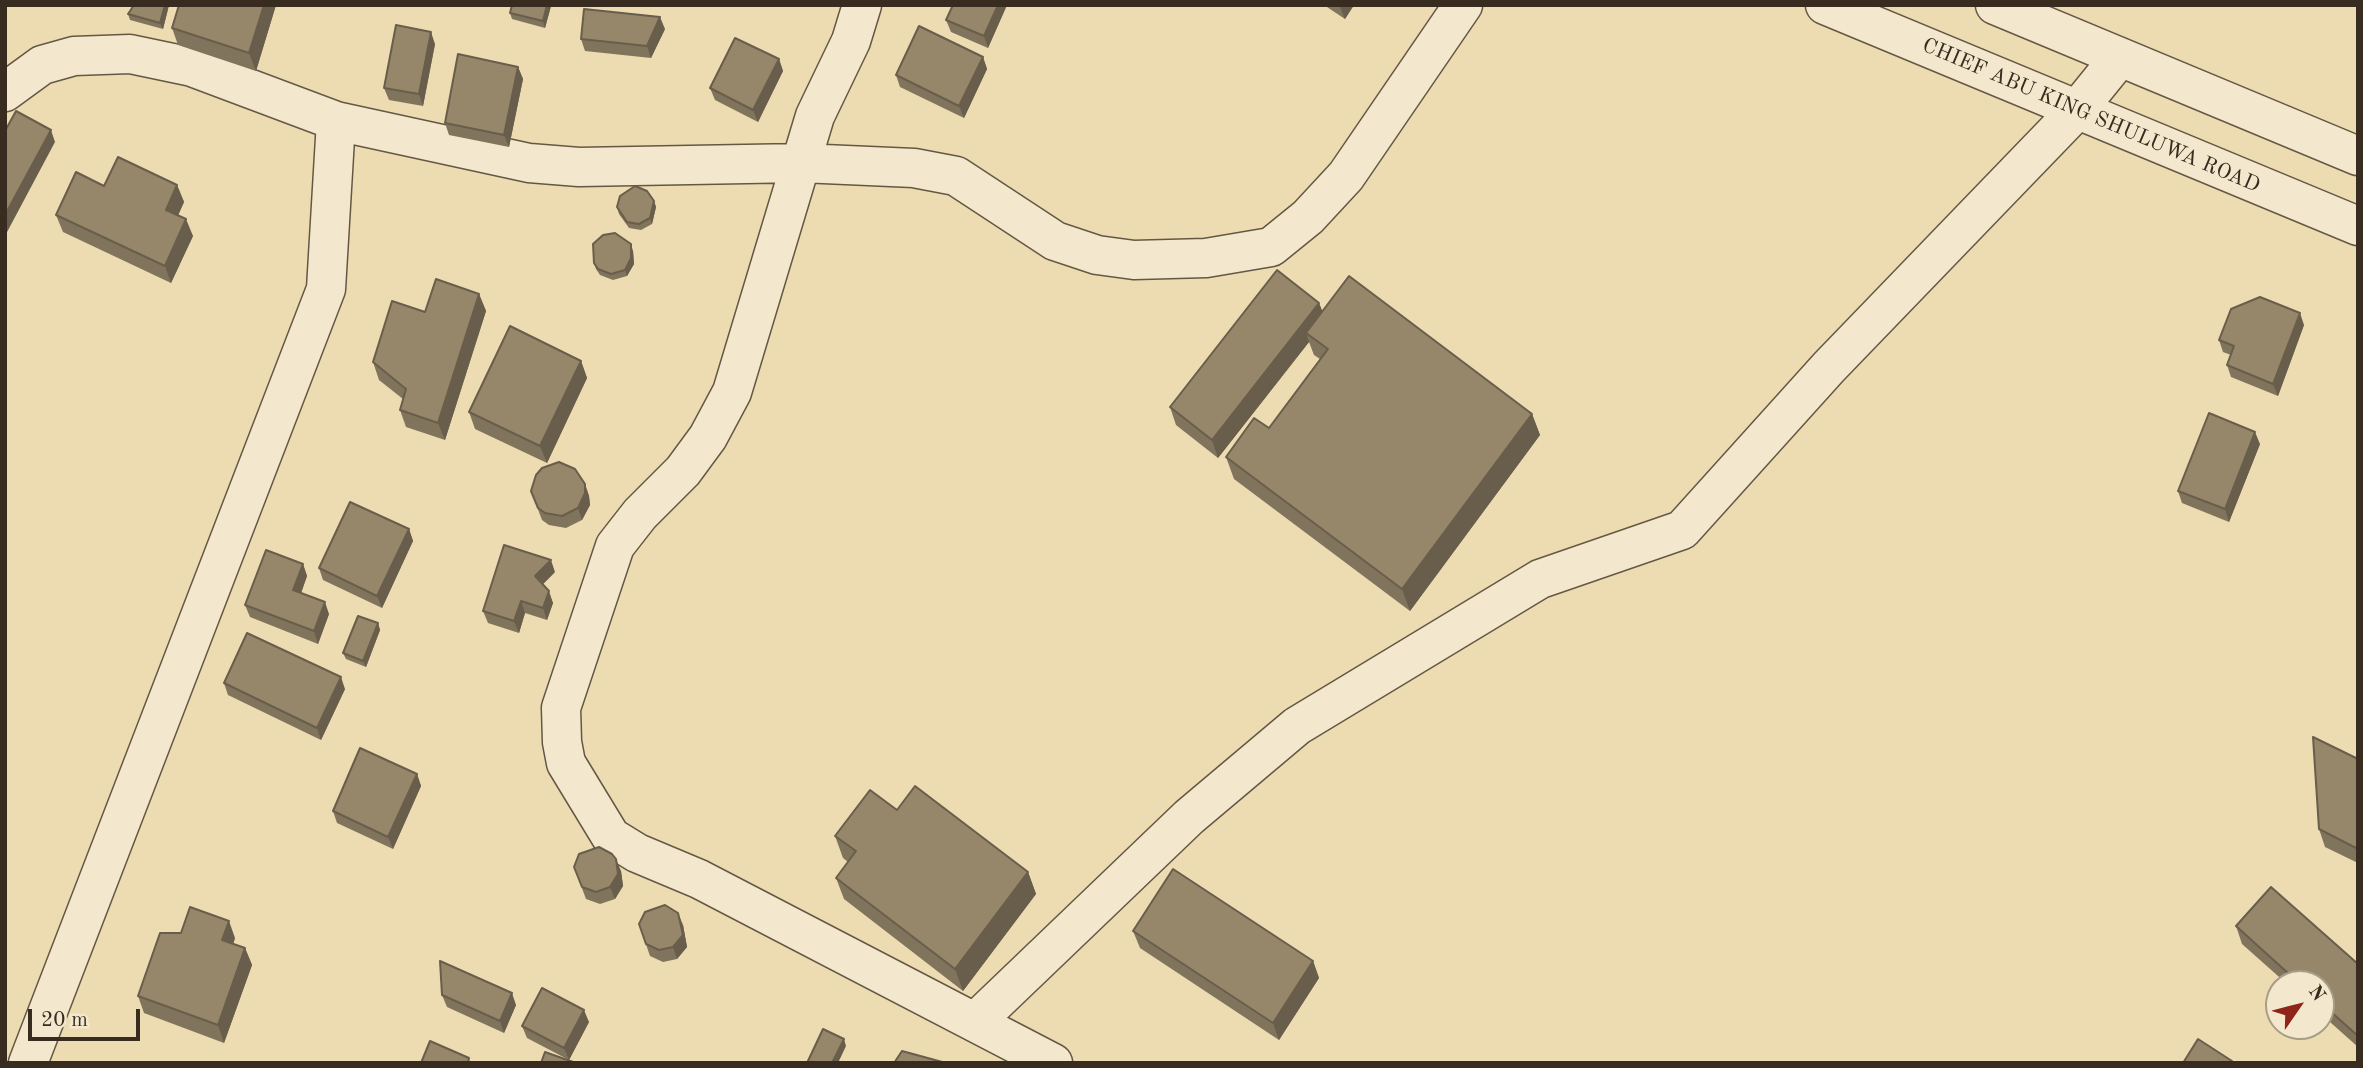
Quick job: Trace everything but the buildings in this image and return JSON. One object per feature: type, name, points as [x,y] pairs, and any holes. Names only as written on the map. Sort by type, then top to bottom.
[{"type":"street","points":[[862,5],[851,41],[815,116],[732,392],[708,436],[683,471],[640,514],[615,546],[561,708],[562,742],[566,763],[611,837],[636,853],[699,880],[1053,1063]]},
{"type":"street","points":[[5,92],[42,65],[74,56],[130,54],[192,67],[336,121],[529,163],[579,167],[801,163],[914,168],[956,176],[1055,242],[1097,255],[1134,260],[1206,258],[1271,247],[1308,217],[1346,176],[1462,5]]},
{"type":"street","name":"CHIEF ABU KING SHULUWA ROAD","points":[[1825,5],[2358,226]]},
{"type":"street","points":[[1995,5],[2358,156]]},
{"type":"street","points":[[975,1022],[1189,817],[1297,726],[1540,579],[1682,530],[1829,367],[2077,110],[2120,57]]},
{"type":"street","points":[[28,1063],[326,289],[336,121]]}]
